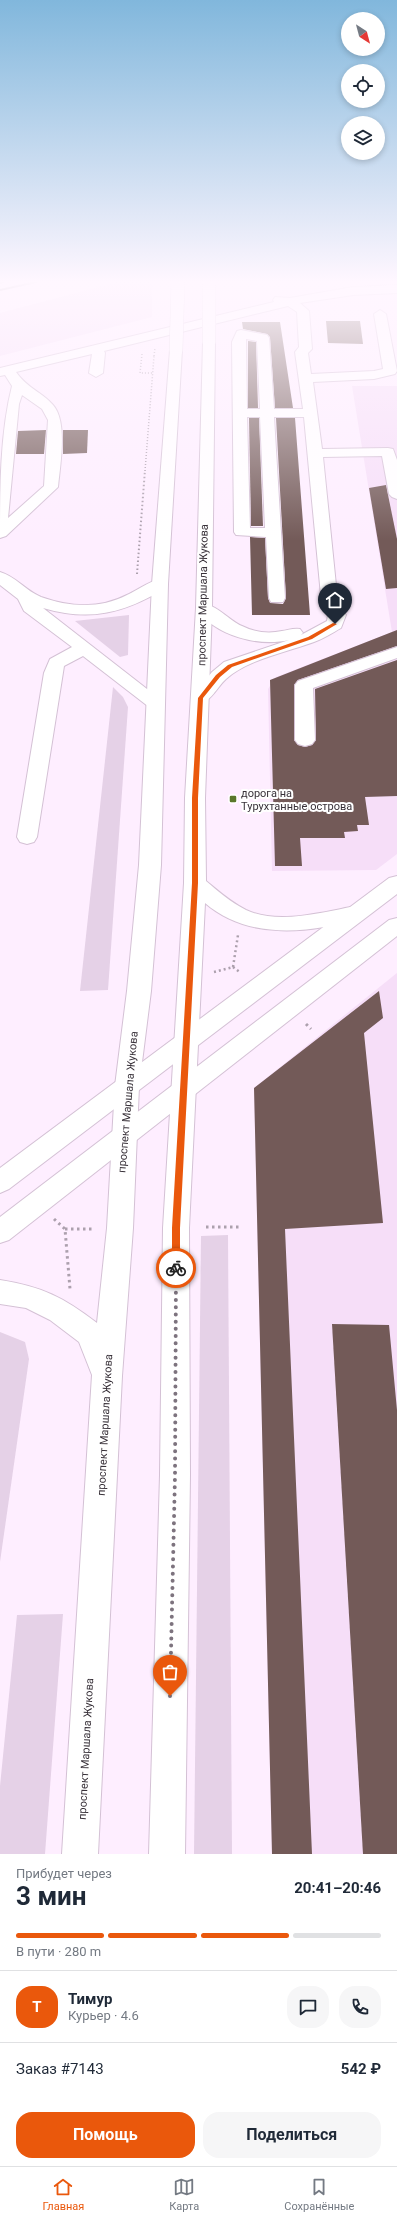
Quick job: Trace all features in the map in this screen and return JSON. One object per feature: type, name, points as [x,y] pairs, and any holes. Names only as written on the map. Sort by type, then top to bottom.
[{"type":"main road","points":[[0,533],[51,487],[54,420],[48,407],[18,390],[11,374],[2,369]]},
{"type":"main road","points":[[96,373],[97,369]]},
{"type":"main road","name":"проспект Маршала Жукова","points":[[80,1854],[107,1376],[120,1228],[128,1086],[139,991],[150,865],[160,584],[175,369]]},
{"type":"main road","name":"проспект Маршала Жукова","points":[[166,1854],[175,1475],[176,1228],[195,883],[195,798],[204,608],[209,369]]},
{"type":"main road","points":[[239,369],[242,532],[274,533]]},
{"type":"main road","points":[[265,369],[277,598]]},
{"type":"main road","points":[[200,698],[218,676],[230,666],[310,638],[335,624],[337,615],[330,606],[311,413],[303,369]]},
{"type":"main road","points":[[305,378],[374,376],[390,371],[390,369]]},
{"type":"main road","points":[[0,399],[18,390]]},
{"type":"main road","points":[[0,520],[2,480],[12,404],[18,390]]},
{"type":"main road","points":[[240,413],[311,413]]},
{"type":"main road","points":[[315,453],[388,452],[397,494]]},
{"type":"main road","points":[[9,588],[55,606],[90,610],[114,607],[160,584]]},
{"type":"main road","points":[[9,588],[30,606],[156,703]]},
{"type":"main road","points":[[204,608],[223,623],[241,633],[256,637],[272,637],[306,629],[316,623],[330,606]]},
{"type":"main road","points":[[27,837],[53,673],[56,663],[84,648]]},
{"type":"main road","points":[[305,740],[304,685],[397,652]]},
{"type":"main road","points":[[195,883],[224,907],[241,916],[271,922],[306,922],[356,913]]},
{"type":"main road","points":[[0,1182],[397,883]]},
{"type":"main road","points":[[0,1232],[124,1138],[397,925]]},
{"type":"main road","points":[[0,1292],[29,1297],[60,1311],[90,1334],[107,1376]]},
{"type":"path","points":[[141,369],[140,373],[153,373]]},
{"type":"path","points":[[137,580],[153,369]]},
{"type":"path","points":[[211,973],[233,967],[239,928]]},
{"type":"path","points":[[50,1215],[65,1229],[70,1290]]},
{"type":"path","points":[[206,1227],[240,1227]]},
{"type":"path","points":[[65,1229],[95,1228]]},
{"type":"shaded area","points":[[352,386],[397,386],[397,854],[376,870],[272,871],[268,689],[276,677],[392,632]]},
{"type":"shaded area","points":[[129,615],[128,655],[120,657],[75,621]]},
{"type":"shaded area","points":[[113,687],[123,697],[128,707],[108,990],[80,991]]},
{"type":"shaded area","points":[[397,973],[397,1854],[272,1854],[254,1088]]},
{"type":"shaded area","points":[[228,1235],[232,1854],[194,1854],[201,1236]]},
{"type":"shaded area","points":[[0,1332],[25,1342],[29,1359],[0,1562]]},
{"type":"shaded area","points":[[63,1614],[45,1854],[0,1854],[0,1786],[17,1615]]},
{"type":"building","points":[[248,369],[257,369],[258,408],[248,408]]},
{"type":"building","points":[[272,369],[287,369],[293,408],[275,408]]},
{"type":"building","points":[[249,418],[259,418],[263,526],[251,526]]},
{"type":"building","points":[[276,418],[295,418],[310,615],[252,615],[250,537],[265,538],[268,598],[270,603],[283,604],[286,598]]},
{"type":"building","points":[[46,430],[44,454],[16,454],[18,431]]},
{"type":"building","points":[[63,430],[88,430],[87,453],[63,454]]},
{"type":"building","points":[[386,485],[397,539],[397,588],[386,589],[369,488]]},
{"type":"building","points":[[397,630],[397,646],[298,680],[294,685],[294,740],[298,745],[305,747],[312,745],[316,740],[315,689],[397,660],[397,796],[365,797],[369,825],[357,825],[358,831],[344,832],[345,838],[300,838],[302,866],[275,866],[270,680]]},
{"type":"building","points":[[379,991],[383,1018],[364,1033],[383,1223],[285,1229],[312,1854],[272,1854],[254,1088]]},
{"type":"building","points":[[332,1324],[389,1325],[397,1410],[397,1854],[363,1854]]},
{"type":"way so far","points":[[170,1696],[175,1475],[176,1268]]},
{"type":"place","name":"дорога на Турухтанные острова","points":[[233,799]]},
{"type":"route","points":[[176,1268],[176,1228],[195,883],[195,798],[200,698],[218,676],[230,666],[310,638],[335,624]]}]
